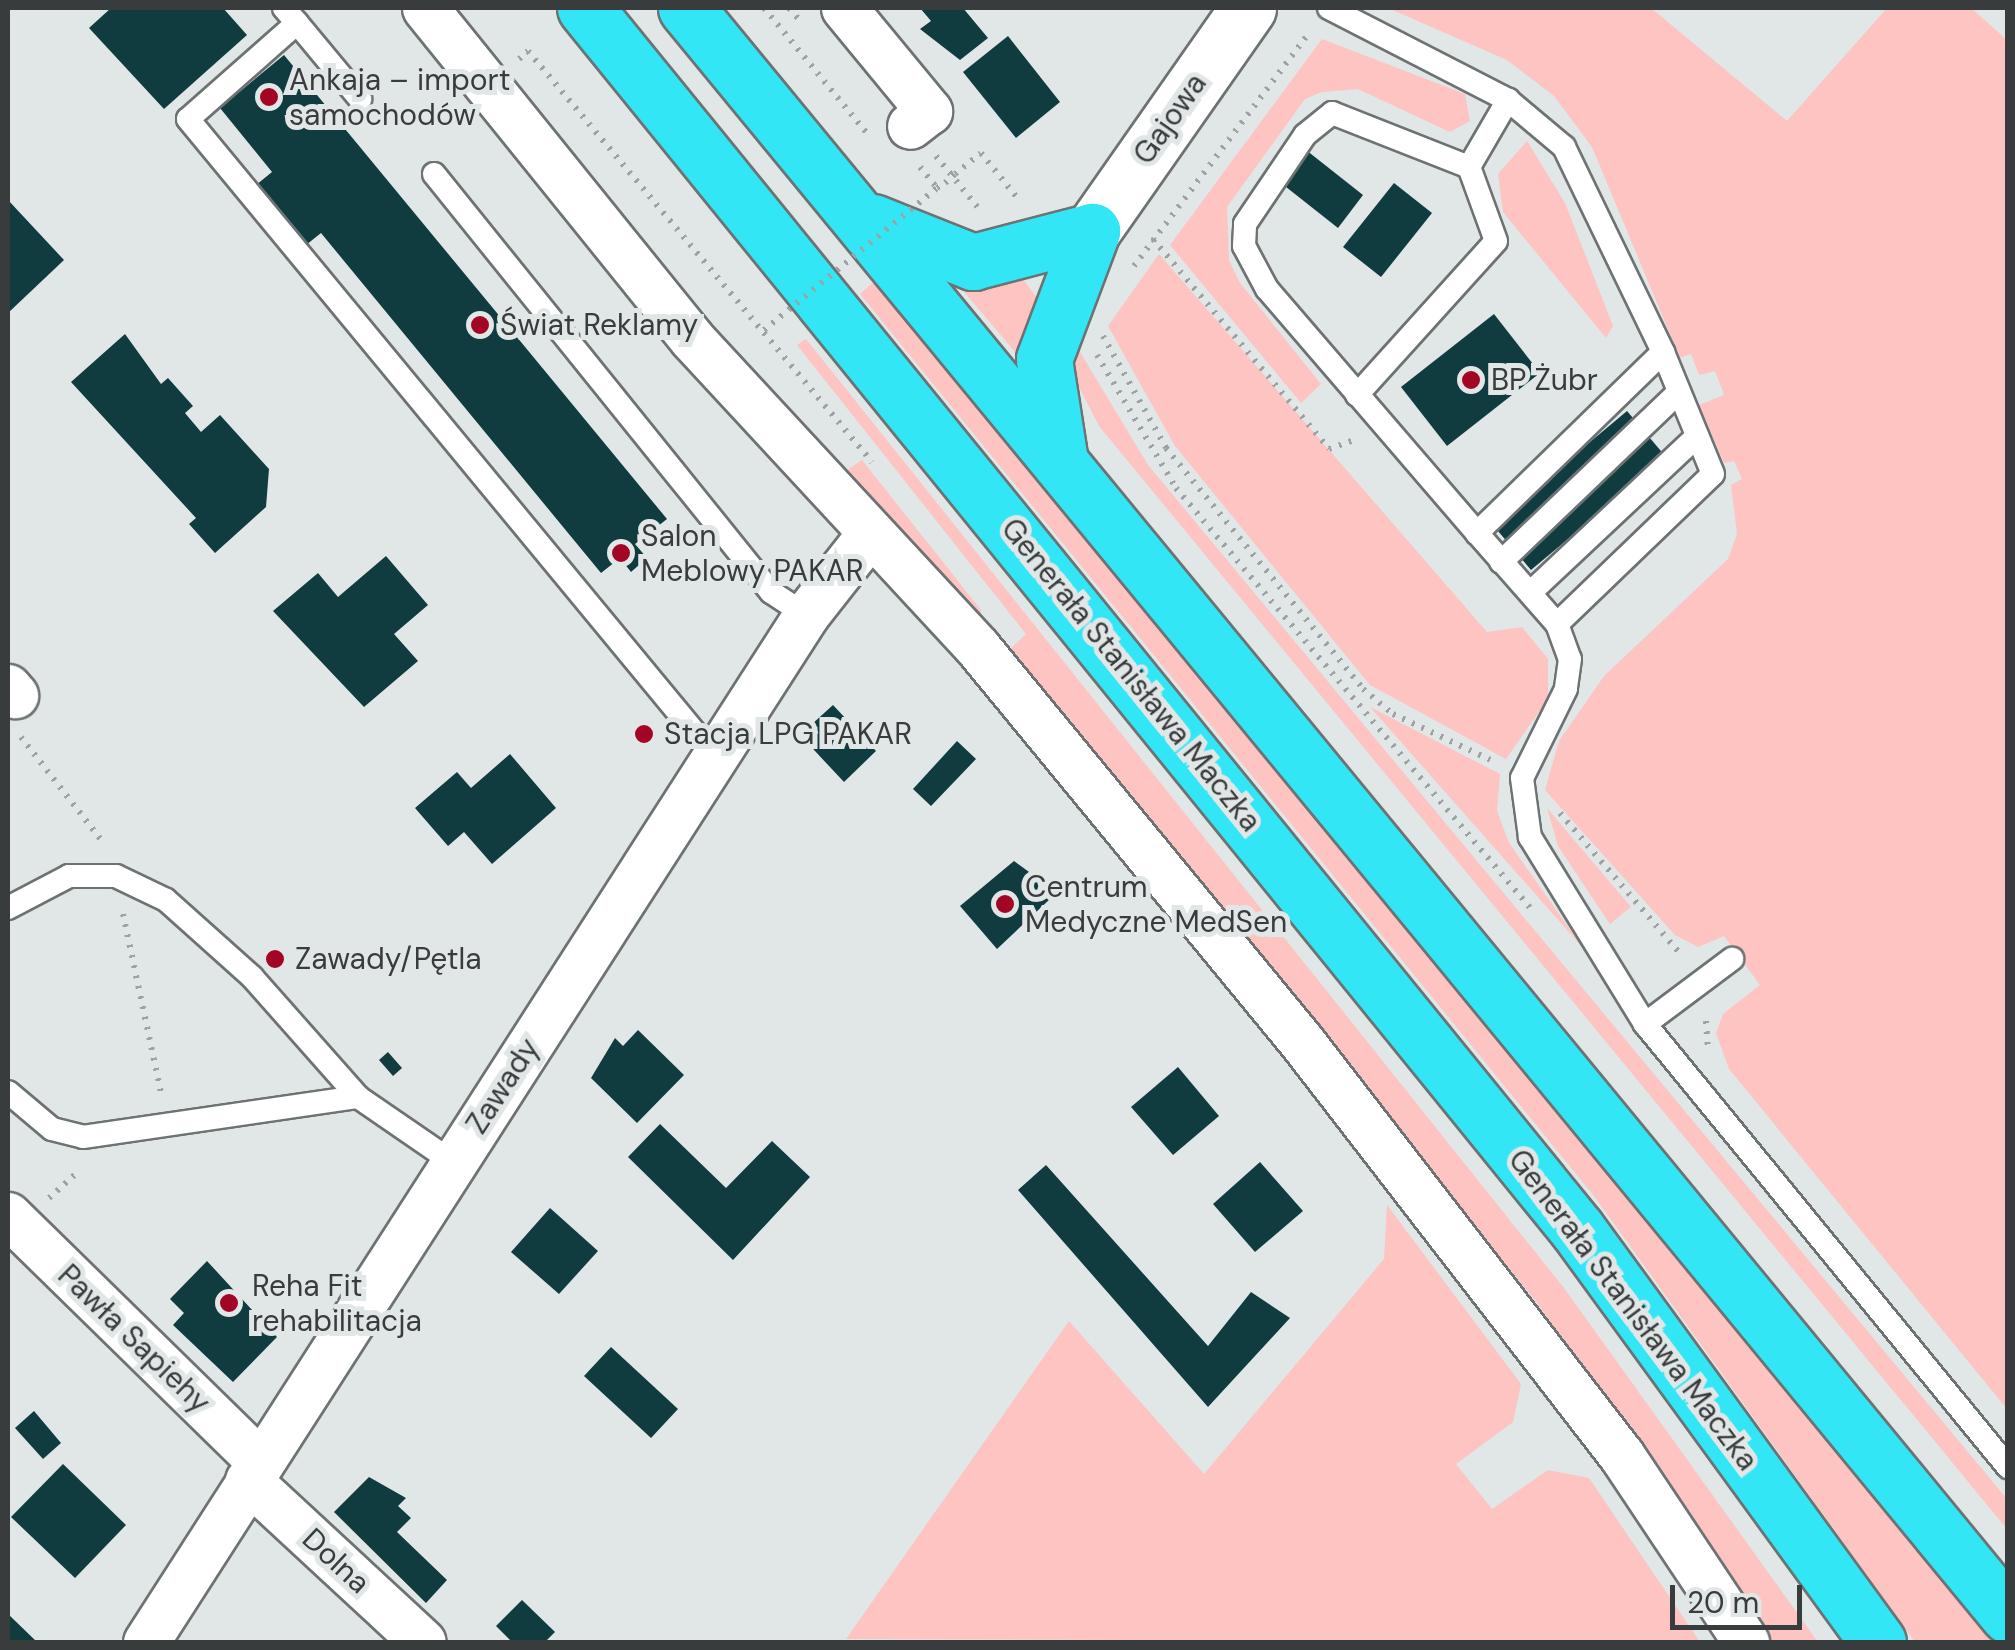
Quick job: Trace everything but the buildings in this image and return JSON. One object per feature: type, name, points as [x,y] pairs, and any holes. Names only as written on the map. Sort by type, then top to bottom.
[{"type":"highway","name":"Generała Stanisława Maczka","points":[[584,8],[1565,1213],[1878,1642]]},
{"type":"highway","points":[[686,8],[2006,1613]]},
{"type":"highway","points":[[852,212],[936,254],[974,262],[1092,231]]},
{"type":"highway","points":[[1061,462],[1044,359],[1092,231]]},
{"type":"street","points":[[424,8],[692,339],[868,536],[978,648],[1302,1042],[1622,1456],[1746,1642]]},
{"type":"street","points":[[844,8],[929,111],[891,133]]},
{"type":"street","name":"Gajowa","points":[[1092,231],[1248,8]]},
{"type":"street","name":"Zawady","points":[[146,1642],[806,615],[868,536]]},
{"type":"street","name":"Pawła Sapiehy","points":[[20,1213],[254,1471]]},
{"type":"street","name":"Dolna","points":[[254,1471],[423,1642]]},
{"type":"lane","points":[[360,100],[290,15],[188,119],[715,756]]},
{"type":"lane","points":[[1323,15],[1508,100],[1564,146],[1664,352],[1713,474],[1557,624]]},
{"type":"lane","points":[[1469,166],[1508,100]]},
{"type":"lane","points":[[1357,395],[1496,241],[1469,166],[1332,114],[1305,136],[1245,224],[1255,273],[1357,395],[1557,624],[1570,659],[1566,689],[1522,778],[1530,837],[1645,1024],[2008,1467]]},
{"type":"lane","points":[[434,174],[771,592],[806,615]]},
{"type":"lane","points":[[1476,532],[1664,352]]},
{"type":"lane","points":[[1501,562],[1679,392]]},
{"type":"lane","points":[[1531,592],[1697,436]]},
{"type":"lane","points":[[8,908],[69,876],[116,876],[166,900],[252,977],[358,1097],[454,1164]]},
{"type":"lane","points":[[1645,1024],[1732,959]]},
{"type":"lane","points":[[8,1092],[52,1129],[83,1137],[358,1097]]},
{"type":"path","points":[[764,8],[891,133]]},
{"type":"path","points":[[1131,271],[1323,15]]},
{"type":"path","points":[[521,75],[512,64],[528,51],[823,404]]},
{"type":"path","points":[[764,330],[981,153],[1022,204]]},
{"type":"path","points":[[940,160],[986,217]]},
{"type":"path","points":[[929,178],[937,188]]},
{"type":"path","points":[[909,184],[938,204]]},
{"type":"path","points":[[954,209],[970,213]]},
{"type":"path","points":[[1153,239],[1329,449],[1386,427]]},
{"type":"path","points":[[1090,346],[1176,488],[1546,926]]},
{"type":"path","points":[[10,701],[112,854]]},
{"type":"path","points":[[122,912],[162,1098]]},
{"type":"path","points":[[20,1213],[79,1171]]},
{"type":"shaded area","points":[[1388,8],[1651,8],[1787,121],[1887,8],[1971,8],[2007,40],[2007,1409],[1729,1069],[1716,1033],[1723,1014],[1760,985],[1724,936],[1698,947],[1675,935],[1545,790],[1559,741],[1604,676],[1728,559],[1737,534],[1731,485],[1742,479],[1734,461],[1724,463],[1699,405],[1724,395],[1715,371],[1699,375],[1691,354],[1680,358],[1592,147],[1554,96],[1507,60]]},
{"type":"shaded area","points":[[1322,39],[1465,94],[1470,121],[1450,132],[1358,89],[1322,92],[1305,99],[1227,207],[1229,260],[1240,283],[1321,384],[1301,403],[1170,245]]},
{"type":"shaded area","points":[[1527,141],[1565,203],[1613,326],[1606,338],[1503,212],[1498,174]]},
{"type":"shaded area","points":[[1159,254],[1487,632],[1522,627],[1548,659],[1548,699],[1506,759],[1370,685],[1175,446],[1108,326]]},
{"type":"shaded area","points":[[1022,278],[1040,302],[1027,366],[954,280]]},
{"type":"shaded area","points":[[877,279],[1995,1642],[1915,1642],[1594,1196],[860,294]]},
{"type":"shaded area","points":[[1071,337],[1148,465],[2007,1499],[2007,1529],[1099,426],[1074,377]]},
{"type":"shaded area","points":[[806,339],[1564,1288],[1818,1642],[1768,1642],[1538,1304],[1008,651],[1026,634],[797,345]]},
{"type":"shaded area","points":[[862,460],[981,610],[981,622],[840,475]]},
{"type":"shaded area","points":[[1370,707],[1500,774],[1497,811],[1509,843],[1583,948]]},
{"type":"shaded area","points":[[1547,808],[1631,907],[1610,924],[1558,846]]},
{"type":"shaded area","points":[[1387,1205],[1521,1384],[1513,1422],[1456,1464],[1492,1509],[1548,1470],[1589,1478],[1700,1642],[846,1639],[1069,1321],[1204,1474],[1384,1259]]},
{"type":"place","name":"Ankaja – import samochodów","points":[[269,97]]},
{"type":"place","name":"Świat Reklamy","points":[[480,325]]},
{"type":"place","name":"BP Żubr","points":[[1471,380]]},
{"type":"place","name":"Salon Meblowy PAKAR","points":[[621,553]]},
{"type":"place","name":"Stacja LPG PAKAR","points":[[644,734]]},
{"type":"place","name":"Centrum Medyczne MedSen","points":[[1005,904]]},
{"type":"place","name":"Zawady/Pętla","points":[[275,959]]},
{"type":"place","name":"Reha Fit rehabilitacja","points":[[229,1303]]}]
